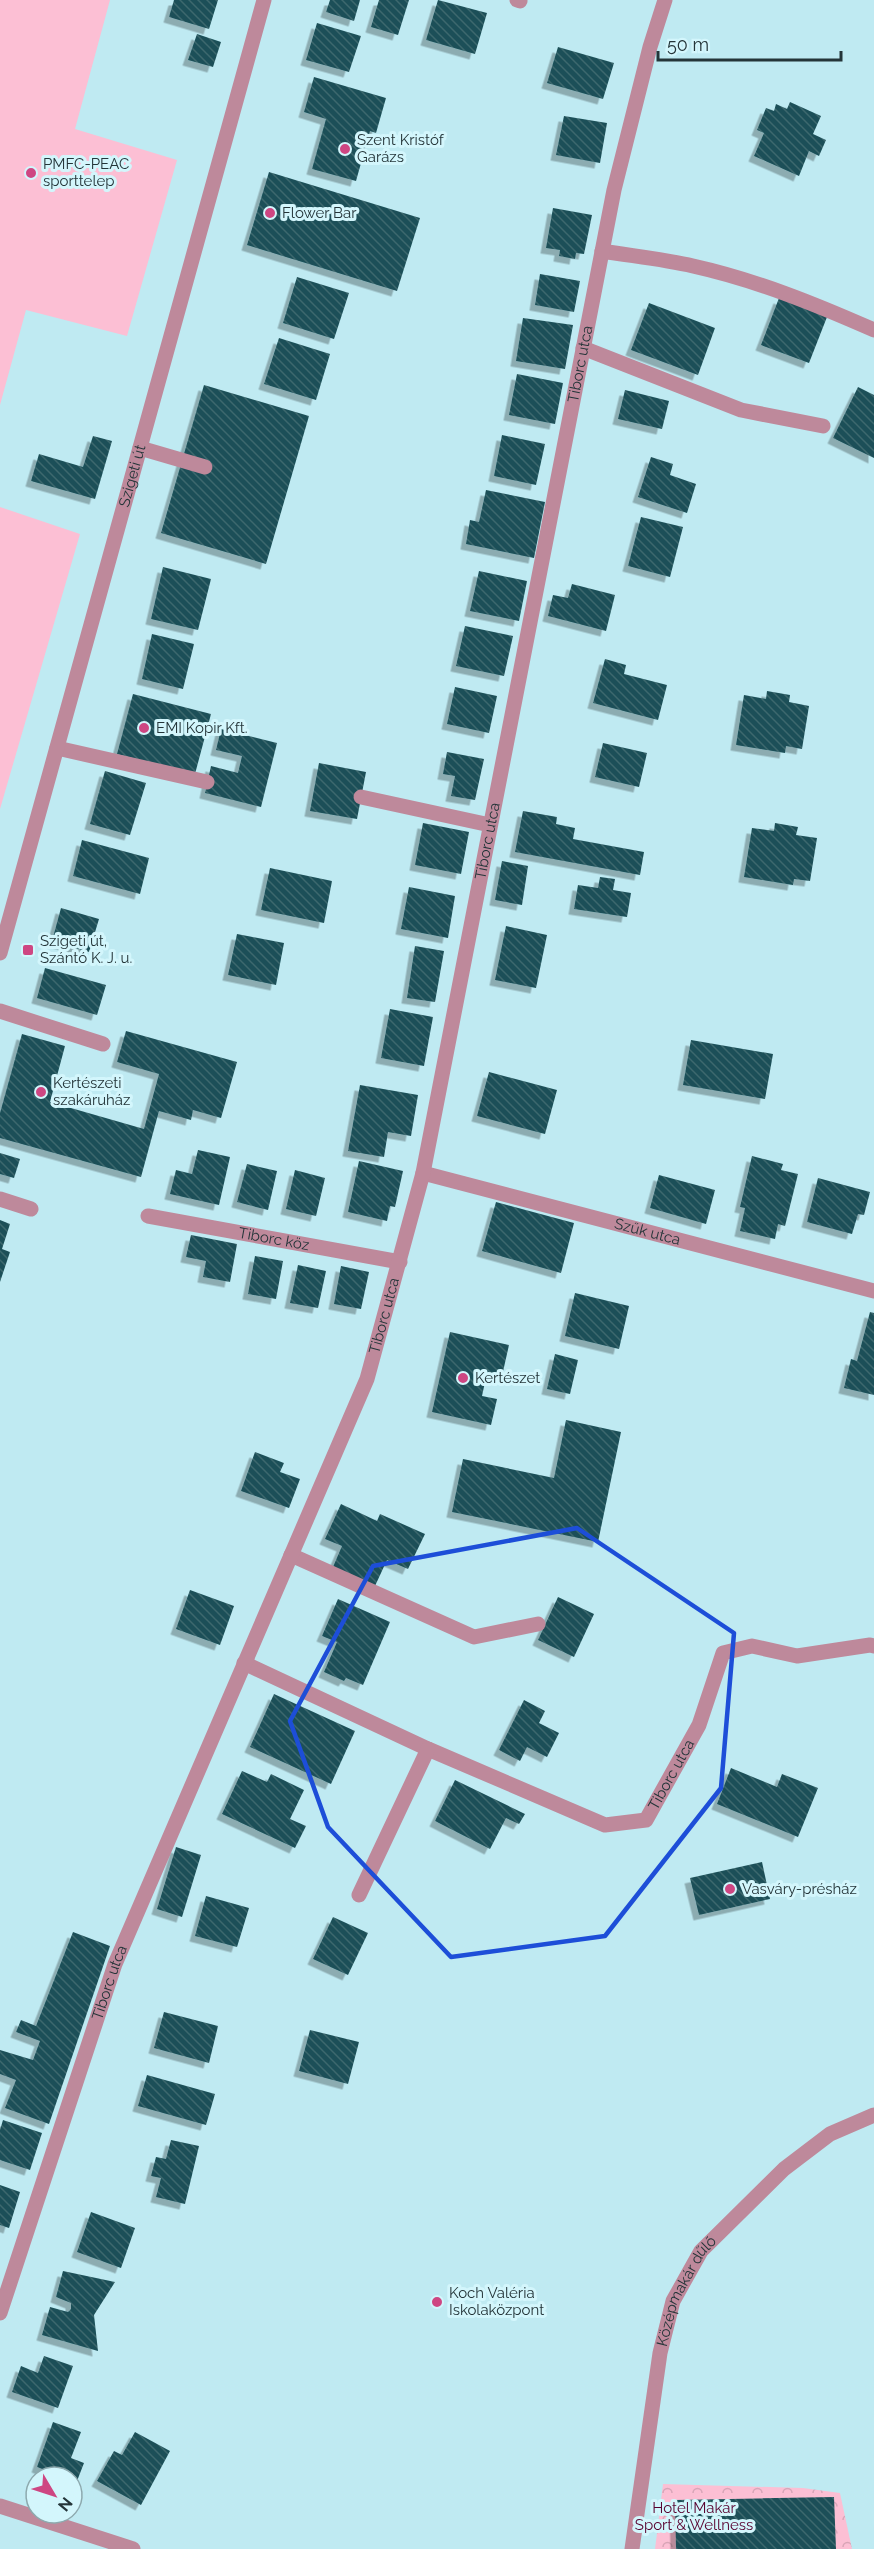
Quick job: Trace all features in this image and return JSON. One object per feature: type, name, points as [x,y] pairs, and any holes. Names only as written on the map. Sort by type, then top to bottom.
[{"type":"street","name":"Szigeti út","points":[[0,953],[264,0]]},
{"type":"street","name":"Tiborc utca","points":[[0,2313],[115,1964],[367,1379],[423,1173],[614,190],[650,46],[665,0]]},
{"type":"street","points":[[602,251],[692,265],[756,283],[874,330]]},
{"type":"street","points":[[583,348],[741,410],[823,426]]},
{"type":"street","points":[[140,448],[205,467]]},
{"type":"street","points":[[57,748],[207,782]]},
{"type":"street","points":[[361,797],[490,825]]},
{"type":"street","points":[[0,1011],[103,1044]]},
{"type":"street","name":"Szűk utca","points":[[423,1173],[874,1291]]},
{"type":"street","points":[[0,1199],[31,1209]]},
{"type":"street","name":"Tiborc köz","points":[[148,1216],[400,1262]]},
{"type":"street","points":[[291,1555],[474,1637],[538,1624]]},
{"type":"street","name":"Tiborc utca","points":[[244,1663],[428,1749],[605,1826],[646,1820],[699,1725],[723,1653],[752,1646],[797,1656],[874,1646]]},
{"type":"street","points":[[359,1895],[428,1749]]},
{"type":"street","name":"Középmakár dűlő","points":[[632,2549],[660,2353],[673,2301],[701,2251],[784,2169],[830,2134],[874,2115]]},
{"type":"street","points":[[0,2506],[133,2549]]},
{"type":"highlighted area","points":[[577,1528],[734,1633],[721,1788],[605,1936],[451,1957],[328,1827],[290,1721],[373,1566]]},
{"type":"green space","points":[[0,0],[110,0],[75,129],[177,160],[127,336],[26,310],[0,405]]},
{"type":"green space","points":[[0,507],[80,534],[0,809]]},
{"type":"green space","name":"Hotel Makár Sport & Wellness","points":[[663,2484],[803,2488],[840,2493],[852,2549],[655,2549]]},
{"type":"building","points":[[174,0],[218,0],[209,29],[169,17]]},
{"type":"building","points":[[330,0],[360,0],[354,21],[326,12]]},
{"type":"building","points":[[379,0],[409,0],[398,35],[371,27]]},
{"type":"building","points":[[438,0],[487,13],[475,54],[426,40]]},
{"type":"building","points":[[317,23],[361,36],[349,72],[306,60]]},
{"type":"building","points":[[197,34],[221,42],[213,67],[188,60]]},
{"type":"building","points":[[558,47],[614,63],[603,99],[547,83]]},
{"type":"building","points":[[314,77],[386,98],[376,133],[370,131],[356,181],[312,169],[326,119],[304,112]]},
{"type":"building","points":[[790,102],[821,116],[813,134],[826,140],[819,156],[809,151],[799,176],[754,156],[764,133],[757,130],[766,108],[774,111],[776,104],[787,109]]},
{"type":"building","points":[[564,116],[607,123],[600,163],[556,155]]},
{"type":"building","points":[[269,172],[420,218],[397,291],[247,245]]},
{"type":"building","points":[[553,208],[592,215],[584,254],[576,253],[575,259],[559,256],[560,250],[546,248]]},
{"type":"building","points":[[540,274],[580,281],[574,312],[535,305]]},
{"type":"building","points":[[297,277],[349,293],[334,339],[283,323]]},
{"type":"building","points":[[779,298],[827,317],[809,363],[761,345]]},
{"type":"building","points":[[649,303],[715,328],[698,375],[631,350]]},
{"type":"building","points":[[523,318],[573,325],[565,369],[516,361]]},
{"type":"building","points":[[279,338],[330,354],[316,400],[264,384]]},
{"type":"building","points":[[517,374],[563,383],[555,424],[509,415]]},
{"type":"building","points":[[204,385],[309,416],[266,564],[161,533]]},
{"type":"building","points":[[858,387],[874,395],[874,458],[833,438]]},
{"type":"building","points":[[625,390],[669,401],[662,429],[618,419]]},
{"type":"building","points":[[502,435],[545,444],[536,485],[494,476]]},
{"type":"building","points":[[93,436],[112,441],[95,499],[31,481],[39,454],[83,467]]},
{"type":"building","points":[[651,457],[673,464],[670,475],[696,484],[687,513],[638,497]]},
{"type":"building","points":[[486,490],[545,502],[534,558],[466,544],[470,520],[479,522]]},
{"type":"building","points":[[641,517],[683,527],[670,577],[628,566]]},
{"type":"building","points":[[163,567],[211,579],[198,630],[151,619]]},
{"type":"building","points":[[479,571],[527,581],[519,621],[470,611]]},
{"type":"building","points":[[572,584],[615,595],[606,631],[548,616],[553,595],[568,598]]},
{"type":"building","points":[[465,626],[513,636],[504,676],[456,666]]},
{"type":"building","points":[[152,634],[194,644],[183,689],[142,679]]},
{"type":"building","points":[[605,659],[626,665],[624,674],[667,685],[658,720],[593,703]]},
{"type":"building","points":[[455,687],[497,696],[489,733],[447,724]]},
{"type":"building","points":[[767,691],[790,695],[789,702],[809,706],[802,749],[786,746],[785,753],[736,745],[744,695],[766,699]]},
{"type":"building","points":[[133,694],[211,714],[195,774],[117,754]]},
{"type":"building","points":[[221,729],[277,743],[261,807],[205,793],[211,766],[238,773],[242,756],[216,750]]},
{"type":"building","points":[[603,743],[647,753],[639,787],[595,777]]},
{"type":"building","points":[[447,752],[484,759],[475,800],[451,796],[455,776],[443,774]]},
{"type":"building","points":[[319,763],[366,772],[357,819],[310,811]]},
{"type":"building","points":[[105,771],[146,783],[130,835],[90,824]]},
{"type":"building","points":[[523,811],[557,817],[556,824],[575,828],[573,839],[644,852],[640,875],[515,852]]},
{"type":"building","points":[[423,823],[469,832],[461,874],[415,865]]},
{"type":"building","points":[[775,823],[798,827],[796,835],[817,838],[810,881],[794,879],[793,885],[744,877],[752,828],[774,831]]},
{"type":"building","points":[[82,840],[149,858],[140,894],[73,876]]},
{"type":"building","points":[[502,861],[528,866],[522,905],[495,900]]},
{"type":"building","points":[[270,868],[332,881],[324,923],[261,910]]},
{"type":"building","points":[[600,877],[615,879],[613,890],[631,893],[627,917],[574,909],[578,885],[598,888]]},
{"type":"building","points":[[409,887],[455,896],[448,938],[401,929]]},
{"type":"building","points":[[61,908],[99,919],[89,952],[52,941]]},
{"type":"building","points":[[506,926],[547,935],[536,988],[495,980]]},
{"type":"building","points":[[237,934],[284,943],[276,985],[228,975]]},
{"type":"building","points":[[415,946],[444,951],[435,1002],[407,998]]},
{"type":"building","points":[[45,968],[106,985],[97,1015],[37,998]]},
{"type":"building","points":[[390,1009],[433,1017],[424,1066],[381,1058]]},
{"type":"building","points":[[126,1031],[237,1062],[221,1118],[193,1110],[191,1120],[159,1111],[141,1177],[0,1138],[0,1113],[22,1034],[65,1046],[50,1102],[144,1129],[159,1074],[117,1062]]},
{"type":"building","points":[[691,1040],[773,1054],[765,1099],[683,1085]]},
{"type":"building","points":[[489,1072],[557,1090],[545,1134],[477,1116]]},
{"type":"building","points":[[360,1085],[418,1095],[411,1136],[388,1132],[384,1157],[348,1151]]},
{"type":"building","points":[[198,1150],[230,1157],[219,1205],[170,1194],[176,1170],[192,1174]]},
{"type":"building","points":[[0,1153],[20,1159],[14,1178],[0,1174]]},
{"type":"building","points":[[752,1156],[783,1164],[781,1170],[798,1174],[785,1226],[778,1224],[775,1239],[740,1231],[745,1208],[740,1207]]},
{"type":"building","points":[[359,1161],[403,1171],[395,1207],[390,1206],[387,1221],[348,1212]]},
{"type":"building","points":[[247,1164],[277,1171],[268,1210],[237,1202]]},
{"type":"building","points":[[295,1170],[325,1178],[316,1216],[286,1209]]},
{"type":"building","points":[[659,1175],[715,1190],[706,1224],[650,1208]]},
{"type":"building","points":[[818,1178],[870,1192],[864,1215],[858,1214],[852,1234],[807,1222]]},
{"type":"building","points":[[496,1202],[574,1223],[561,1273],[482,1251]]},
{"type":"building","points":[[0,1220],[10,1224],[2,1249],[10,1252],[0,1282]]},
{"type":"building","points":[[191,1235],[237,1244],[230,1282],[203,1277],[206,1261],[186,1257]]},
{"type":"building","points":[[255,1256],[283,1261],[276,1299],[248,1294]]},
{"type":"building","points":[[298,1265],[326,1271],[318,1308],[290,1303]]},
{"type":"building","points":[[341,1266],[369,1272],[361,1309],[334,1304]]},
{"type":"building","points":[[575,1293],[629,1306],[619,1349],[565,1336]]},
{"type":"building","points":[[870,1312],[874,1313],[874,1395],[844,1388],[851,1359],[857,1361]]},
{"type":"building","points":[[450,1332],[509,1345],[502,1376],[487,1373],[482,1396],[497,1399],[491,1425],[432,1412]]},
{"type":"building","points":[[555,1354],[578,1360],[570,1394],[547,1389]]},
{"type":"building","points":[[566,1420],[621,1432],[598,1542],[452,1512],[463,1459],[554,1478]]},
{"type":"building","points":[[255,1452],[284,1463],[280,1472],[300,1479],[289,1508],[241,1491]]},
{"type":"building","points":[[341,1504],[377,1521],[380,1514],[425,1534],[408,1569],[387,1560],[375,1586],[333,1567],[342,1546],[325,1539]]},
{"type":"building","points":[[190,1590],[234,1606],[220,1645],[176,1629]]},
{"type":"building","points":[[558,1597],[594,1614],[574,1657],[538,1640]]},
{"type":"building","points":[[338,1599],[390,1622],[363,1685],[346,1678],[344,1681],[324,1672],[337,1642],[322,1636]]},
{"type":"building","points":[[274,1694],[355,1731],[331,1784],[250,1747]]},
{"type":"building","points":[[524,1700],[545,1711],[539,1723],[559,1733],[547,1757],[527,1747],[520,1761],[499,1750]]},
{"type":"building","points":[[731,1768],[777,1787],[782,1774],[818,1788],[798,1837],[717,1804]]},
{"type":"building","points":[[242,1771],[267,1782],[271,1774],[304,1790],[290,1819],[306,1826],[295,1848],[222,1814]]},
{"type":"building","points":[[455,1780],[525,1814],[519,1824],[506,1818],[490,1849],[435,1821]]},
{"type":"building","points":[[176,1847],[201,1855],[182,1917],[157,1909]]},
{"type":"building","name":"Vasváry-présház","points":[[762,1862],[770,1899],[699,1915],[690,1878]]},
{"type":"building","points":[[206,1896],[249,1908],[237,1947],[195,1936]]},
{"type":"building","points":[[333,1917],[368,1933],[348,1975],[313,1959]]},
{"type":"building","points":[[73,1932],[110,1946],[49,2124],[5,2108],[16,2080],[0,2074],[0,2050],[33,2060],[40,2041],[16,2032],[21,2020],[36,2026]]},
{"type":"building","points":[[164,2012],[218,2026],[209,2063],[154,2048]]},
{"type":"building","points":[[310,2030],[359,2042],[348,2084],[299,2071]]},
{"type":"building","points":[[147,2075],[215,2094],[206,2125],[138,2106]]},
{"type":"building","points":[[3,2120],[42,2133],[30,2170],[0,2160],[0,2130]]},
{"type":"building","points":[[171,2140],[199,2146],[185,2204],[156,2197],[161,2178],[151,2176],[156,2157],[166,2159]]},
{"type":"building","points":[[0,2185],[20,2192],[9,2228],[0,2225]]},
{"type":"building","points":[[91,2212],[135,2228],[121,2268],[77,2252]]},
{"type":"building","points":[[63,2271],[115,2282],[94,2315],[98,2351],[42,2335],[50,2307],[68,2312],[71,2309],[71,2303],[56,2297]]},
{"type":"building","points":[[44,2356],[73,2366],[58,2408],[12,2392],[21,2366],[38,2373]]},
{"type":"building","points":[[53,2422],[81,2432],[71,2458],[84,2463],[83,2465],[38,2465]]},
{"type":"building","points":[[135,2432],[170,2451],[141,2505],[97,2481],[114,2451],[122,2455]]},
{"type":"building","name":"Hotel Makár Sport & Wellness","points":[[834,2497],[836,2549],[676,2549],[675,2500]]},
{"type":"place","name":"Szent Kristóf Garázs","points":[[345,149]]},
{"type":"place","name":"PMFC-PEAC sporttelep","points":[[31,173]]},
{"type":"place","name":"Flower Bar","points":[[270,213]]},
{"type":"place","name":"EMI Kopir Kft.","points":[[144,728]]},
{"type":"place","name":"Szigeti út, Szántó K. J. u.","points":[[28,950]]},
{"type":"place","name":"Kertészeti szakáruház","points":[[41,1092]]},
{"type":"place","name":"Kertészet","points":[[463,1378]]},
{"type":"place","name":"Vasváry-présház","points":[[730,1889]]},
{"type":"place","name":"Koch Valéria Iskolaközpont","points":[[437,2302]]}]
